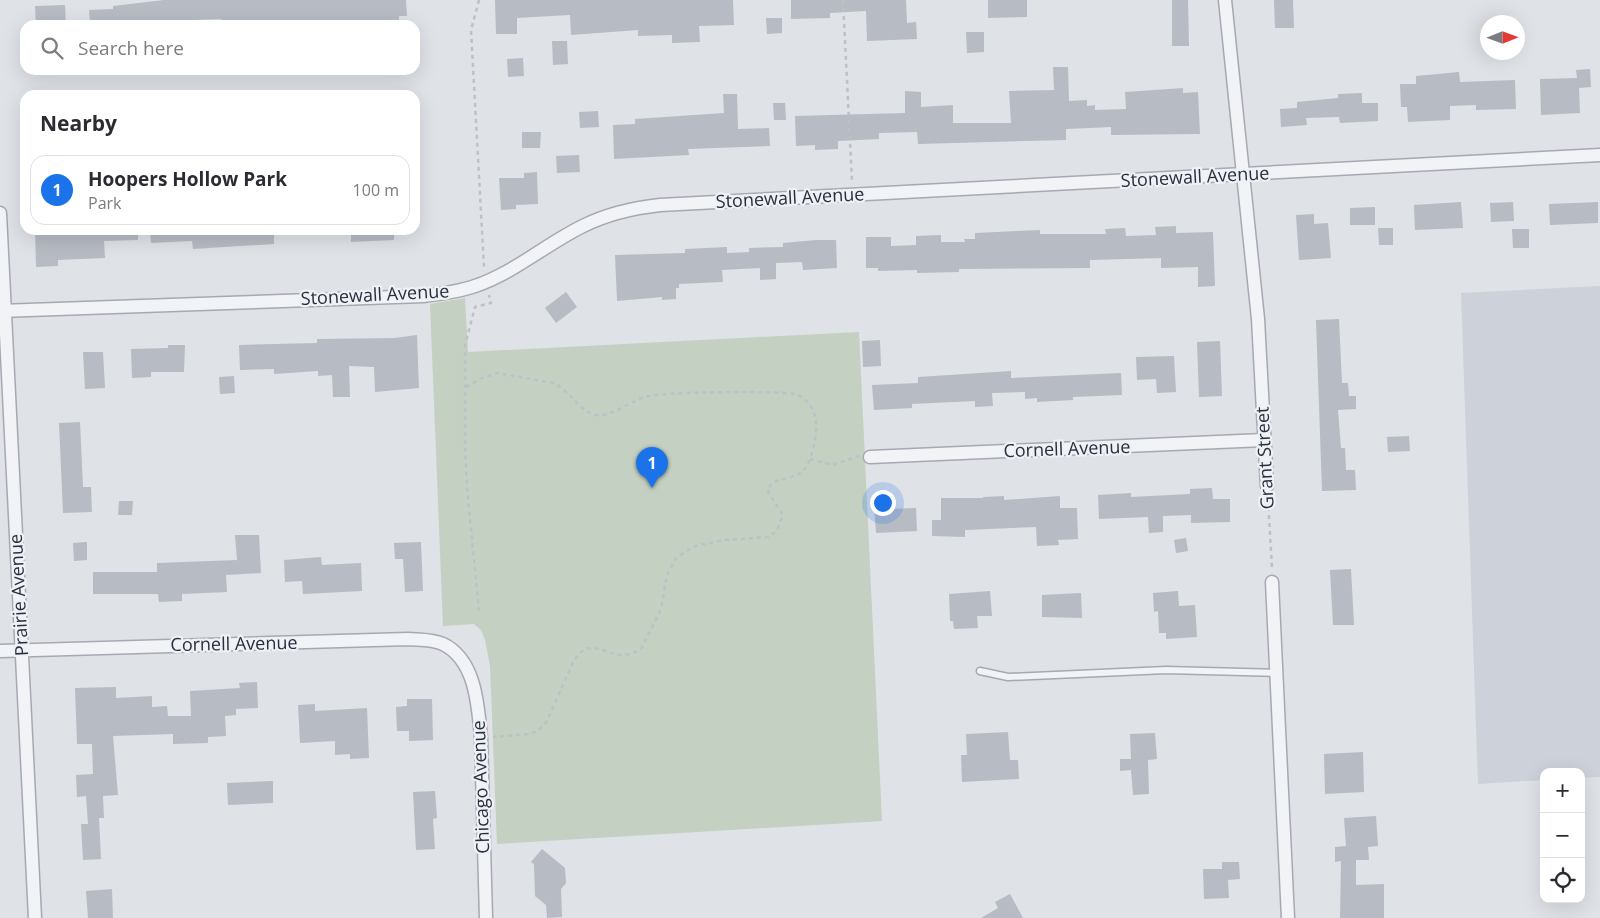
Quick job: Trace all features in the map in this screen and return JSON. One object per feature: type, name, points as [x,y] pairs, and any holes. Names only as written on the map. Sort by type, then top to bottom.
[{"type":"street","name":"Grant Street","points":[[1225,0],[1258,319],[1267,486]]},
{"type":"street","name":"Stonewall Avenue","points":[[2,311],[423,296],[451,292],[486,281],[580,227],[616,212],[660,205],[1600,155]]},
{"type":"street","name":"Prairie Avenue","points":[[0,213],[2,311],[22,650],[35,918]]},
{"type":"street","name":"Cornell Avenue","points":[[870,457],[1264,440]]},
{"type":"street","points":[[1272,582],[1288,918]]},
{"type":"street","name":"Cornell Avenue","points":[[0,650],[422,640],[442,643],[462,660]]},
{"type":"street","name":"Chicago Avenue","points":[[462,660],[474,688],[481,738],[486,918]]},
{"type":"lane","points":[[980,671],[1008,677],[1166,670],[1276,673]]},
{"type":"path","points":[[478,0],[471,30],[482,253],[491,303],[475,306],[468,327],[465,345],[467,488],[480,611]]},
{"type":"path","points":[[843,0],[852,195]]},
{"type":"path","points":[[466,387],[482,378],[497,374],[554,383],[562,387],[583,408],[596,415],[612,412],[641,398],[667,393],[790,393],[803,400],[816,416],[817,436],[810,459],[801,474],[769,485],[767,490],[769,497],[783,515],[777,530],[768,537],[725,540],[695,546],[676,558],[667,575],[660,609],[641,648],[623,656],[598,648],[584,649],[574,660],[547,721],[540,730],[516,736],[481,738]]},
{"type":"path","points":[[810,459],[832,465],[855,456],[870,457]]},
{"type":"path","name":"Grant Street","points":[[1267,486],[1272,582]]},
{"type":"shaded area","points":[[1600,286],[1600,777],[1585,778],[1585,768],[1540,768],[1540,780],[1478,784],[1461,293]]},
{"type":"green space","points":[[465,298],[468,352],[859,332],[882,821],[497,844],[490,666],[485,640],[481,630],[474,624],[443,626],[430,304]]},
{"type":"building","points":[[164,0],[406,0],[407,16],[399,16],[399,20],[90,20],[89,10],[113,9],[113,6]]},
{"type":"building","points":[[495,0],[733,0],[734,25],[699,26],[700,42],[672,43],[672,35],[638,36],[638,30],[571,35],[570,15],[517,18],[517,34],[496,34]]},
{"type":"building","points":[[791,0],[906,0],[907,23],[916,22],[917,39],[867,41],[866,11],[830,13],[830,18],[791,19]]},
{"type":"building","points":[[988,0],[1027,0],[1027,17],[988,18]]},
{"type":"building","points":[[1172,0],[1188,0],[1189,46],[1172,46]]},
{"type":"building","points":[[1274,0],[1293,0],[1294,28],[1275,28]]},
{"type":"building","points":[[65,5],[66,20],[36,20],[35,6]]},
{"type":"building","points":[[766,18],[782,18],[782,33],[767,34]]},
{"type":"building","points":[[966,32],[984,32],[984,52],[967,53]]},
{"type":"building","points":[[552,41],[567,41],[568,64],[553,65]]},
{"type":"building","points":[[523,58],[524,76],[508,77],[507,59]]},
{"type":"building","points":[[1053,67],[1068,67],[1069,101],[1087,100],[1087,106],[1095,105],[1095,110],[1126,109],[1125,92],[1183,88],[1183,93],[1198,92],[1200,134],[1111,135],[1111,127],[1066,129],[1066,140],[918,144],[917,132],[879,133],[879,139],[838,141],[838,149],[815,150],[815,145],[796,146],[795,116],[905,113],[905,91],[921,92],[921,107],[953,105],[953,123],[1011,123],[1009,91],[1054,90]]},
{"type":"building","points":[[1590,69],[1591,87],[1579,88],[1580,113],[1541,115],[1540,79],[1577,78],[1576,70]]},
{"type":"building","points":[[1459,72],[1460,82],[1515,80],[1516,109],[1476,110],[1476,105],[1450,106],[1450,120],[1408,122],[1407,107],[1401,107],[1400,84],[1416,84],[1416,76]]},
{"type":"building","points":[[1362,93],[1362,103],[1378,103],[1378,121],[1340,123],[1339,117],[1306,118],[1307,125],[1281,127],[1280,109],[1297,108],[1297,102],[1338,98],[1338,94]]},
{"type":"building","points":[[723,94],[737,94],[738,129],[769,128],[770,146],[688,149],[689,155],[614,159],[613,125],[635,124],[635,119],[724,113]]},
{"type":"building","points":[[773,103],[785,103],[786,120],[774,120]]},
{"type":"building","points":[[598,111],[599,127],[580,128],[579,112]]},
{"type":"building","points":[[522,132],[541,132],[540,148],[522,148]]},
{"type":"building","points":[[579,155],[580,172],[557,173],[556,156]]},
{"type":"building","points":[[537,172],[538,204],[516,205],[516,209],[501,210],[499,178],[524,178],[524,173]]},
{"type":"building","points":[[1461,202],[1463,228],[1415,230],[1414,205]]},
{"type":"building","points":[[1513,202],[1514,221],[1491,222],[1490,203]]},
{"type":"building","points":[[1598,202],[1598,223],[1550,225],[1549,204]]},
{"type":"building","points":[[1375,207],[1375,225],[1350,225],[1350,208]]},
{"type":"building","points":[[1314,214],[1314,224],[1328,223],[1331,258],[1299,260],[1296,215]]},
{"type":"building","points":[[1176,226],[1176,233],[1213,232],[1215,286],[1198,287],[1198,267],[1161,268],[1161,258],[1090,260],[1090,268],[959,269],[959,272],[917,273],[917,270],[878,271],[878,268],[866,268],[866,237],[891,237],[891,246],[916,245],[916,236],[941,235],[941,242],[965,242],[964,239],[975,239],[975,233],[1040,230],[1040,234],[1106,234],[1105,229],[1125,228],[1126,236],[1156,235],[1155,227]]},
{"type":"building","points":[[1378,228],[1393,228],[1393,245],[1379,245]]},
{"type":"building","points":[[1512,229],[1529,229],[1529,248],[1513,248]]},
{"type":"building","points":[[35,235],[138,235],[138,240],[104,241],[105,258],[58,260],[58,266],[36,267]]},
{"type":"building","points":[[150,235],[274,235],[274,244],[193,249],[192,241],[151,243]]},
{"type":"building","points":[[351,235],[394,235],[394,240],[351,242]]},
{"type":"building","points":[[836,240],[837,268],[803,270],[802,262],[776,263],[776,279],[760,280],[760,268],[722,270],[723,282],[679,284],[679,288],[676,288],[676,299],[662,300],[662,297],[617,301],[615,255],[685,253],[685,249],[727,247],[727,253],[749,252],[749,248],[783,247],[783,243]]},
{"type":"building","points":[[566,292],[577,307],[556,323],[545,308]]},
{"type":"building","points":[[1339,319],[1342,383],[1348,383],[1349,396],[1356,396],[1356,409],[1338,410],[1341,448],[1345,448],[1346,470],[1355,470],[1356,490],[1322,491],[1316,320]]},
{"type":"building","points":[[417,335],[419,388],[375,392],[374,367],[349,366],[350,397],[333,397],[332,375],[318,376],[318,371],[274,374],[274,369],[240,370],[239,345],[317,343],[317,339],[395,338]]},
{"type":"building","points":[[880,340],[881,366],[863,367],[862,341]]},
{"type":"building","points":[[1220,341],[1222,396],[1199,397],[1197,342]]},
{"type":"building","points":[[168,345],[185,345],[184,372],[151,372],[151,377],[132,378],[131,349],[168,348]]},
{"type":"building","points":[[83,352],[103,352],[105,388],[85,389]]},
{"type":"building","points":[[1174,356],[1176,392],[1157,393],[1156,379],[1137,380],[1136,357]]},
{"type":"building","points":[[1011,371],[1011,378],[1121,373],[1122,395],[1073,397],[1073,400],[1037,402],[1037,398],[1025,399],[1025,392],[992,393],[993,406],[975,407],[975,401],[912,404],[912,408],[874,410],[872,385],[918,383],[918,377]]},
{"type":"building","points":[[234,376],[235,393],[220,394],[219,377]]},
{"type":"building","points":[[80,422],[83,487],[91,487],[92,512],[63,513],[59,423]]},
{"type":"building","points":[[1409,436],[1410,451],[1388,452],[1387,437]]},
{"type":"building","points":[[1212,488],[1213,499],[1230,499],[1230,522],[1191,523],[1191,515],[1163,516],[1163,532],[1149,533],[1148,517],[1099,519],[1098,495],[1131,493],[1131,497],[1190,494],[1190,489]]},
{"type":"building","points":[[1004,496],[1004,500],[1060,496],[1060,508],[1077,508],[1078,539],[1058,540],[1059,545],[1037,546],[1036,527],[965,530],[965,537],[932,536],[932,520],[941,520],[941,498]]},
{"type":"building","points":[[119,501],[133,501],[132,515],[118,515]]},
{"type":"building","points":[[874,504],[888,504],[888,509],[916,508],[917,531],[876,533]]},
{"type":"building","points":[[235,535],[259,535],[261,573],[226,575],[227,592],[182,594],[182,601],[159,602],[158,594],[93,594],[93,572],[157,572],[157,563],[237,560]]},
{"type":"building","points":[[1186,538],[1188,551],[1176,553],[1174,540]]},
{"type":"building","points":[[87,542],[87,560],[74,561],[73,543]]},
{"type":"building","points":[[421,542],[423,591],[405,592],[403,559],[395,559],[394,543]]},
{"type":"building","points":[[321,557],[322,565],[361,563],[362,591],[303,594],[302,581],[285,582],[284,560]]},
{"type":"building","points":[[1351,569],[1354,625],[1333,625],[1330,570]]},
{"type":"building","points":[[990,591],[992,616],[977,616],[978,628],[954,629],[953,621],[950,621],[949,594]]},
{"type":"building","points":[[1178,591],[1179,606],[1195,605],[1197,637],[1166,639],[1166,633],[1159,633],[1158,611],[1154,612],[1153,593]]},
{"type":"building","points":[[1081,593],[1082,618],[1042,617],[1042,595]]},
{"type":"building","points":[[257,682],[258,708],[236,709],[236,715],[225,716],[226,736],[208,737],[208,743],[173,744],[173,734],[113,736],[118,795],[103,796],[104,818],[99,818],[101,859],[83,860],[81,824],[88,824],[86,796],[77,797],[76,775],[93,774],[92,744],[77,744],[75,688],[116,687],[116,698],[152,696],[152,707],[167,706],[168,716],[191,716],[190,691],[240,688],[239,683]]},
{"type":"building","points":[[407,699],[432,699],[433,740],[409,741],[409,731],[397,731],[396,707],[407,706]]},
{"type":"building","points":[[315,704],[315,711],[367,708],[369,758],[350,759],[350,754],[335,755],[335,741],[300,743],[298,705]]},
{"type":"building","points":[[1008,732],[1010,760],[1018,760],[1019,779],[962,782],[961,755],[967,755],[966,734]]},
{"type":"building","points":[[1155,733],[1157,759],[1148,760],[1149,794],[1133,795],[1131,770],[1120,771],[1120,759],[1131,759],[1130,734]]},
{"type":"building","points":[[1363,752],[1364,792],[1325,794],[1324,754]]},
{"type":"building","points":[[273,781],[273,803],[228,805],[227,783]]},
{"type":"building","points":[[435,791],[437,818],[433,819],[435,849],[416,850],[413,792]]},
{"type":"building","points":[[1376,816],[1378,846],[1368,847],[1369,860],[1356,860],[1356,885],[1384,884],[1384,918],[1340,918],[1341,861],[1335,862],[1335,847],[1346,846],[1344,818]]},
{"type":"building","points":[[542,849],[565,868],[566,883],[561,889],[562,917],[547,918],[546,905],[535,896],[534,864],[531,862]]},
{"type":"building","points":[[1222,862],[1239,862],[1240,879],[1228,880],[1229,898],[1204,899],[1203,869],[1222,869]]},
{"type":"building","points":[[112,889],[113,918],[88,918],[86,891]]},
{"type":"building","points":[[1010,894],[1023,918],[981,918],[998,908],[995,902]]},
{"type":"place","name":"Hoopers Hollow Park","points":[[652,488]]}]
